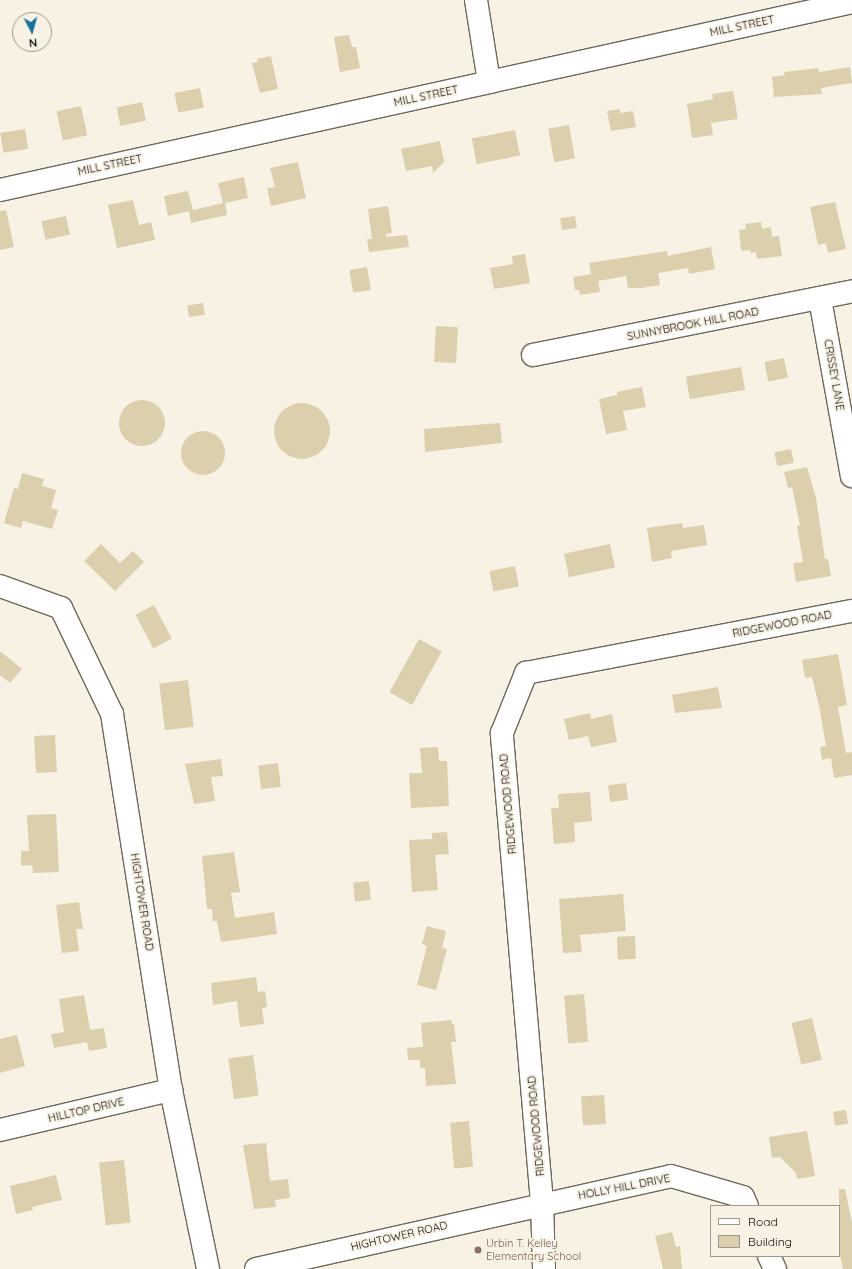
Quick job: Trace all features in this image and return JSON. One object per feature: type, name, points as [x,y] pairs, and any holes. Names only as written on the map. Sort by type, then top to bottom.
[{"type":"street","points":[[476,0],[489,82]]},
{"type":"street","name":"MILL STREET","points":[[0,190],[852,2]]},
{"type":"street","name":"SUNNYBROOK HILL ROAD","points":[[533,355],[852,292]]},
{"type":"street","name":"CRISSEY LANE","points":[[820,299],[852,476]]},
{"type":"street","name":"HIGHTOWER ROAD","points":[[0,586],[61,608],[112,714],[172,1090],[208,1269]]},
{"type":"street","name":"RIDGEWOOD ROAD","points":[[544,1269],[542,1203],[502,733],[526,673],[852,611]]},
{"type":"street","name":"HILLTOP DRIVE","points":[[0,1130],[172,1090]]},
{"type":"street","name":"HOLLY HILL DRIVE","points":[[542,1203],[671,1176],[743,1197],[747,1205]]},
{"type":"street","name":"HIGHTOWER ROAD","points":[[256,1269],[542,1203]]},
{"type":"street","points":[[769,1257],[775,1269]]},
{"type":"building","points":[[349,35],[352,47],[356,47],[360,68],[340,72],[334,37]]},
{"type":"building","points":[[271,56],[278,89],[260,93],[252,63],[258,62],[257,59]]},
{"type":"building","points":[[850,67],[852,83],[821,88],[822,94],[774,97],[772,77],[785,75],[784,72],[818,68],[819,72]]},
{"type":"building","points":[[200,88],[204,108],[178,113],[174,93]]},
{"type":"building","points":[[733,91],[738,119],[711,123],[713,135],[692,138],[687,104],[713,99],[712,94]]},
{"type":"building","points":[[142,102],[146,121],[121,126],[117,107]]},
{"type":"building","points":[[81,106],[87,135],[63,141],[57,111]]},
{"type":"building","points":[[620,109],[620,113],[633,111],[636,127],[611,131],[607,111]]},
{"type":"building","points":[[569,125],[575,158],[554,162],[548,129]]},
{"type":"building","points":[[25,129],[28,149],[3,153],[0,133]]},
{"type":"building","points":[[515,130],[520,156],[477,164],[472,138]]},
{"type":"building","points":[[440,141],[444,162],[433,173],[432,166],[406,171],[401,149]]},
{"type":"building","points":[[298,162],[306,198],[271,206],[267,188],[275,187],[270,168]]},
{"type":"building","points":[[244,177],[248,198],[225,203],[227,215],[191,223],[189,211],[168,216],[164,196],[188,191],[193,210],[223,203],[218,183]]},
{"type":"building","points":[[133,200],[139,225],[151,222],[155,240],[117,248],[108,205]]},
{"type":"building","points":[[835,202],[846,249],[828,253],[826,243],[818,245],[810,207]]},
{"type":"building","points":[[388,206],[392,233],[386,234],[386,237],[407,235],[409,247],[369,252],[367,239],[372,239],[368,209]]},
{"type":"building","points":[[6,210],[14,247],[0,250],[0,211]]},
{"type":"building","points":[[66,216],[70,235],[45,240],[42,221]]},
{"type":"building","points":[[575,216],[577,228],[562,230],[560,218]]},
{"type":"building","points":[[761,222],[762,229],[771,227],[772,237],[779,236],[782,256],[757,259],[756,252],[751,253],[750,250],[741,251],[739,230],[746,229],[745,224]]},
{"type":"building","points":[[711,247],[715,269],[689,274],[688,268],[658,273],[660,285],[642,288],[628,288],[626,276],[598,281],[600,292],[580,295],[579,290],[575,290],[573,277],[591,274],[589,263],[667,251],[668,256]]},
{"type":"building","points":[[525,254],[530,283],[494,289],[490,268],[513,264],[512,256]]},
{"type":"building","points":[[367,267],[371,290],[353,293],[349,270]]},
{"type":"building","points":[[203,303],[205,315],[189,317],[187,306]]},
{"type":"building","points":[[436,326],[458,327],[456,363],[434,362]]},
{"type":"building","points":[[784,358],[788,378],[768,381],[764,362]]},
{"type":"building","points":[[741,367],[745,390],[690,399],[686,377]]},
{"type":"building","points":[[642,387],[646,407],[623,411],[627,430],[606,434],[599,399],[617,395],[617,392]]},
{"type":"building","points":[[137,400],[147,400],[155,404],[161,410],[165,418],[165,428],[161,436],[155,442],[147,446],[137,446],[129,442],[123,436],[119,428],[119,418],[123,410],[129,404]]},
{"type":"building","points":[[296,403],[308,403],[318,407],[326,415],[330,425],[330,437],[326,447],[318,455],[308,459],[296,459],[286,455],[278,447],[274,437],[274,425],[278,415],[286,407]]},
{"type":"building","points":[[500,423],[502,443],[425,452],[424,429]]},
{"type":"building","points":[[199,431],[207,431],[212,432],[219,437],[224,444],[224,462],[219,469],[212,474],[199,475],[191,472],[184,465],[181,457],[181,449],[184,441],[191,434]]},
{"type":"building","points":[[791,449],[794,463],[777,466],[774,453]]},
{"type":"building","points":[[807,467],[816,498],[825,559],[828,559],[831,576],[796,582],[793,563],[803,562],[797,526],[800,525],[792,487],[788,488],[784,472]]},
{"type":"building","points":[[22,473],[44,479],[42,486],[56,490],[51,508],[58,510],[52,529],[23,521],[21,528],[4,523],[14,488],[18,489]]},
{"type":"building","points":[[682,523],[683,528],[704,525],[707,545],[671,551],[672,558],[652,562],[647,528]]},
{"type":"building","points":[[101,544],[120,563],[133,551],[144,562],[115,591],[84,561]]},
{"type":"building","points":[[610,544],[615,567],[569,577],[564,554]]},
{"type":"building","points":[[515,566],[519,587],[493,592],[489,571]]},
{"type":"building","points":[[154,605],[172,639],[153,648],[135,615]]},
{"type":"building","points":[[419,639],[442,652],[412,705],[389,692]]},
{"type":"building","points":[[0,651],[22,669],[10,683],[0,675]]},
{"type":"building","points":[[838,654],[847,705],[838,707],[846,753],[852,752],[852,775],[834,778],[831,758],[822,760],[820,747],[826,746],[820,710],[812,677],[805,678],[802,660]]},
{"type":"building","points":[[188,680],[194,727],[165,730],[159,684]]},
{"type":"building","points":[[718,687],[722,708],[675,713],[672,695]]},
{"type":"building","points":[[590,713],[591,719],[612,714],[617,742],[591,747],[588,736],[569,740],[564,719]]},
{"type":"building","points":[[55,735],[57,772],[36,773],[34,736]]},
{"type":"building","points":[[438,747],[439,761],[447,761],[449,806],[411,808],[409,773],[422,773],[420,748]]},
{"type":"building","points":[[221,759],[223,776],[211,777],[215,801],[194,804],[185,764]]},
{"type":"building","points":[[278,763],[281,787],[261,789],[258,765]]},
{"type":"building","points":[[626,783],[628,800],[610,802],[608,785]]},
{"type":"building","points":[[590,792],[592,821],[574,823],[575,842],[554,844],[551,808],[559,808],[558,794]]},
{"type":"building","points":[[56,814],[59,872],[33,873],[32,865],[21,866],[21,851],[29,851],[27,815]]},
{"type":"building","points":[[447,832],[449,854],[435,855],[438,890],[412,892],[409,840],[432,839],[432,833]]},
{"type":"building","points":[[234,852],[240,892],[231,893],[235,918],[274,912],[277,934],[221,942],[217,921],[213,921],[212,909],[207,909],[202,856]]},
{"type":"building","points":[[369,881],[371,900],[355,902],[353,883]]},
{"type":"building","points":[[623,894],[626,931],[580,935],[582,952],[563,953],[559,899]]},
{"type":"building","points":[[79,902],[83,929],[76,929],[79,951],[62,953],[56,905]]},
{"type":"building","points":[[427,926],[446,931],[442,948],[447,949],[436,990],[417,985],[427,946],[422,944]]},
{"type":"building","points":[[635,936],[636,959],[618,960],[617,937]]},
{"type":"building","points":[[256,977],[258,992],[265,991],[267,1007],[262,1008],[264,1024],[240,1027],[237,1001],[213,1005],[211,983]]},
{"type":"building","points":[[584,994],[588,1042],[568,1044],[564,996]]},
{"type":"building","points":[[84,995],[90,1030],[104,1028],[107,1048],[89,1051],[87,1042],[54,1048],[51,1034],[64,1032],[59,999]]},
{"type":"building","points":[[812,1018],[822,1060],[801,1065],[792,1023]]},
{"type":"building","points":[[451,1020],[452,1024],[454,1024],[456,1042],[451,1042],[456,1084],[426,1086],[425,1068],[420,1068],[420,1060],[408,1060],[407,1048],[423,1047],[421,1023]]},
{"type":"building","points":[[17,1035],[25,1066],[0,1073],[0,1039]]},
{"type":"building","points":[[253,1055],[259,1096],[234,1099],[228,1058]]},
{"type":"building","points":[[604,1095],[606,1124],[583,1126],[581,1097]]},
{"type":"building","points":[[846,1110],[848,1124],[835,1126],[833,1112]]},
{"type":"building","points":[[469,1121],[473,1167],[454,1168],[450,1123]]},
{"type":"building","points":[[807,1131],[815,1176],[797,1179],[796,1173],[780,1157],[772,1158],[769,1137]]},
{"type":"building","points":[[266,1143],[270,1181],[288,1179],[290,1198],[275,1200],[276,1207],[254,1209],[243,1145]]},
{"type":"building","points":[[124,1160],[131,1223],[106,1225],[99,1163]]},
{"type":"building","points":[[56,1175],[62,1200],[32,1207],[33,1210],[16,1214],[10,1186]]},
{"type":"building","points":[[839,1189],[845,1189],[852,1223],[852,1269],[843,1269],[840,1255]]},
{"type":"building","points":[[672,1232],[676,1247],[680,1246],[682,1269],[663,1269],[655,1236]]},
{"type":"place","name":"Urbin T. Kelley Elementary School","points":[[478,1250]]}]
